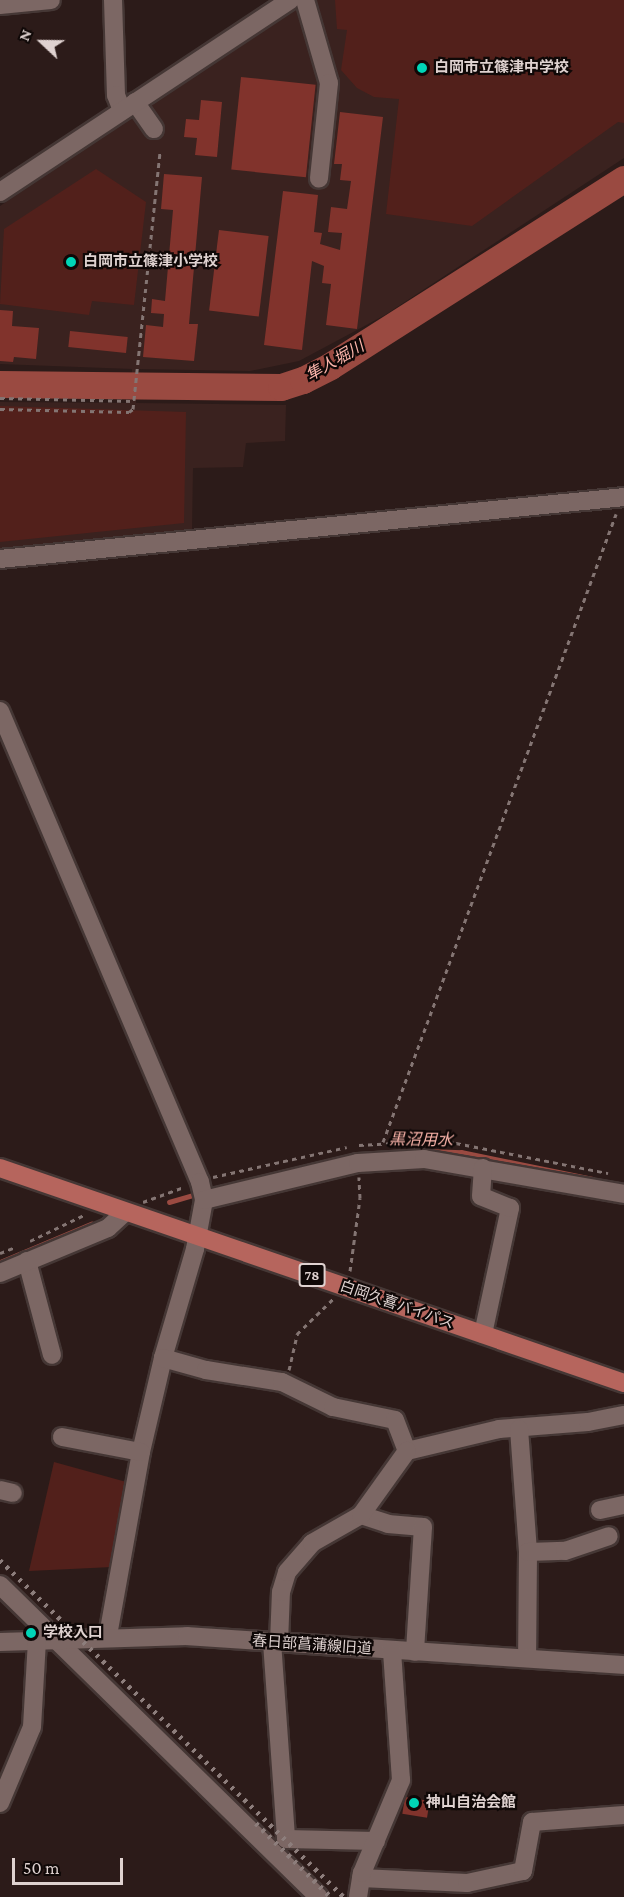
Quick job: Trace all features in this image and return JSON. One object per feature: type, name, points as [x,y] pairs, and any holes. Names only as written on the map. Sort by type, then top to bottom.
[{"type":"main road","name":"白岡久喜バイパス","points":[[0,1168],[624,1383]]},
{"type":"street","points":[[0,5],[51,0]]},
{"type":"street","points":[[113,0],[116,95],[154,129]]},
{"type":"street","points":[[0,192],[290,0]]},
{"type":"street","points":[[305,0],[328,84],[319,178]]},
{"type":"street","points":[[0,559],[623,497]]},
{"type":"street","points":[[0,711],[200,1182],[204,1200],[198,1236],[163,1358],[141,1452],[108,1636]]},
{"type":"street","points":[[204,1200],[358,1163],[424,1159],[624,1194]]},
{"type":"street","points":[[483,1168],[481,1197],[510,1208],[483,1334]]},
{"type":"street","points":[[0,1273],[108,1228],[124,1212]]},
{"type":"street","points":[[27,1261],[51,1355]]},
{"type":"street","points":[[163,1358],[206,1371],[287,1383],[333,1407],[395,1420],[407,1451]]},
{"type":"street","points":[[376,1841],[286,1839],[275,1642],[281,1592],[287,1572],[312,1543],[361,1515],[407,1451],[499,1429],[519,1429],[624,1415]]},
{"type":"street","points":[[519,1429],[528,1552],[527,1657]]},
{"type":"street","points":[[62,1437],[141,1452]]},
{"type":"street","points":[[600,1510],[624,1505]]},
{"type":"street","points":[[361,1515],[388,1524],[423,1527],[415,1652]]},
{"type":"street","points":[[528,1552],[566,1551],[609,1536]]},
{"type":"street","points":[[0,1586],[45,1639],[319,1897]]},
{"type":"street","name":"春日部菖蒲線旧道","points":[[0,1641],[108,1636],[187,1636],[624,1665]]},
{"type":"street","points":[[0,1803],[32,1727],[45,1639]]},
{"type":"street","points":[[358,1897],[361,1878],[401,1780],[392,1650]]},
{"type":"street","points":[[361,1878],[467,1883],[523,1871],[532,1822],[624,1815]]},
{"type":"path","points":[[0,409],[129,412],[134,400],[134,368],[160,151]]},
{"type":"path","points":[[0,398],[134,400]]},
{"type":"path","points":[[382,1142],[623,497]]},
{"type":"path","points":[[287,1383],[297,1334],[345,1287],[359,1208],[358,1163]]},
{"type":"path","points":[[143,1202],[190,1185]]},
{"type":"path","points":[[0,1253],[87,1212]]},
{"type":"shaded area","points":[[311,0],[624,0],[624,158],[385,315],[299,361],[250,371],[138,369],[136,403],[286,405],[285,441],[246,443],[243,467],[193,468],[192,531],[0,549],[0,402],[130,403],[132,369],[0,364],[0,206]]},
{"type":"shaded area","points":[[335,0],[624,0],[624,123],[618,122],[472,226],[386,214],[399,99],[374,97],[357,88],[341,70],[347,30],[337,29]]},
{"type":"shaded area","points":[[96,169],[146,202],[134,305],[92,301],[89,315],[0,304],[4,229]]},
{"type":"shaded area","points":[[0,406],[186,412],[184,523],[0,542]]},
{"type":"shaded area","points":[[54,1462],[130,1483],[112,1567],[29,1571]]},
{"type":"building","points":[[241,77],[316,85],[306,177],[231,169]]},
{"type":"building","points":[[201,100],[222,102],[217,157],[195,155],[197,138],[184,137],[186,119],[199,120]]},
{"type":"building","points":[[340,112],[383,117],[357,329],[326,325],[331,284],[322,283],[324,266],[312,261],[302,350],[264,345],[283,191],[318,195],[314,232],[322,233],[320,244],[340,250],[342,233],[328,232],[331,207],[347,209],[351,181],[340,180],[342,164],[334,164]]},
{"type":"building","points":[[164,174],[202,177],[189,324],[198,324],[194,361],[143,357],[146,325],[163,327],[164,314],[151,313],[152,299],[165,301],[173,210],[161,209]]},
{"type":"building","points":[[219,230],[269,236],[259,316],[209,310]]},
{"type":"building","points":[[0,310],[13,311],[12,326],[39,328],[36,359],[14,357],[13,362],[0,361]]},
{"type":"building","points":[[70,331],[128,337],[126,353],[68,347]]},
{"type":"building","points":[[405,1797],[430,1801],[427,1818],[402,1814]]},
{"type":"waterway","name":"隼人堀川","points":[[0,384],[281,387],[303,380],[330,366],[624,179]]},
{"type":"waterway","name":"黒沼用水","points":[[364,1154],[415,1151]]},
{"type":"waterway","name":"黒沼用水","points":[[429,1151],[461,1152],[592,1179]]},
{"type":"waterway","name":"黒沼用水","points":[[218,1188],[347,1157]]},
{"type":"waterway","name":"黒沼用水","points":[[169,1202],[193,1195]]},
{"type":"waterway","name":"黒沼用水","points":[[0,1262],[91,1224]]},
{"type":"railway","points":[[0,1560],[344,1897]]},
{"type":"railway","points":[[256,1823],[331,1897]]},
{"type":"place","name":"白岡市立篠津中学校","points":[[422,68]]},
{"type":"place","name":"白岡市立篠津小学校","points":[[71,262]]},
{"type":"place","name":"学校入口","points":[[31,1633]]},
{"type":"place","name":"神山自治会館","points":[[414,1803]]}]
